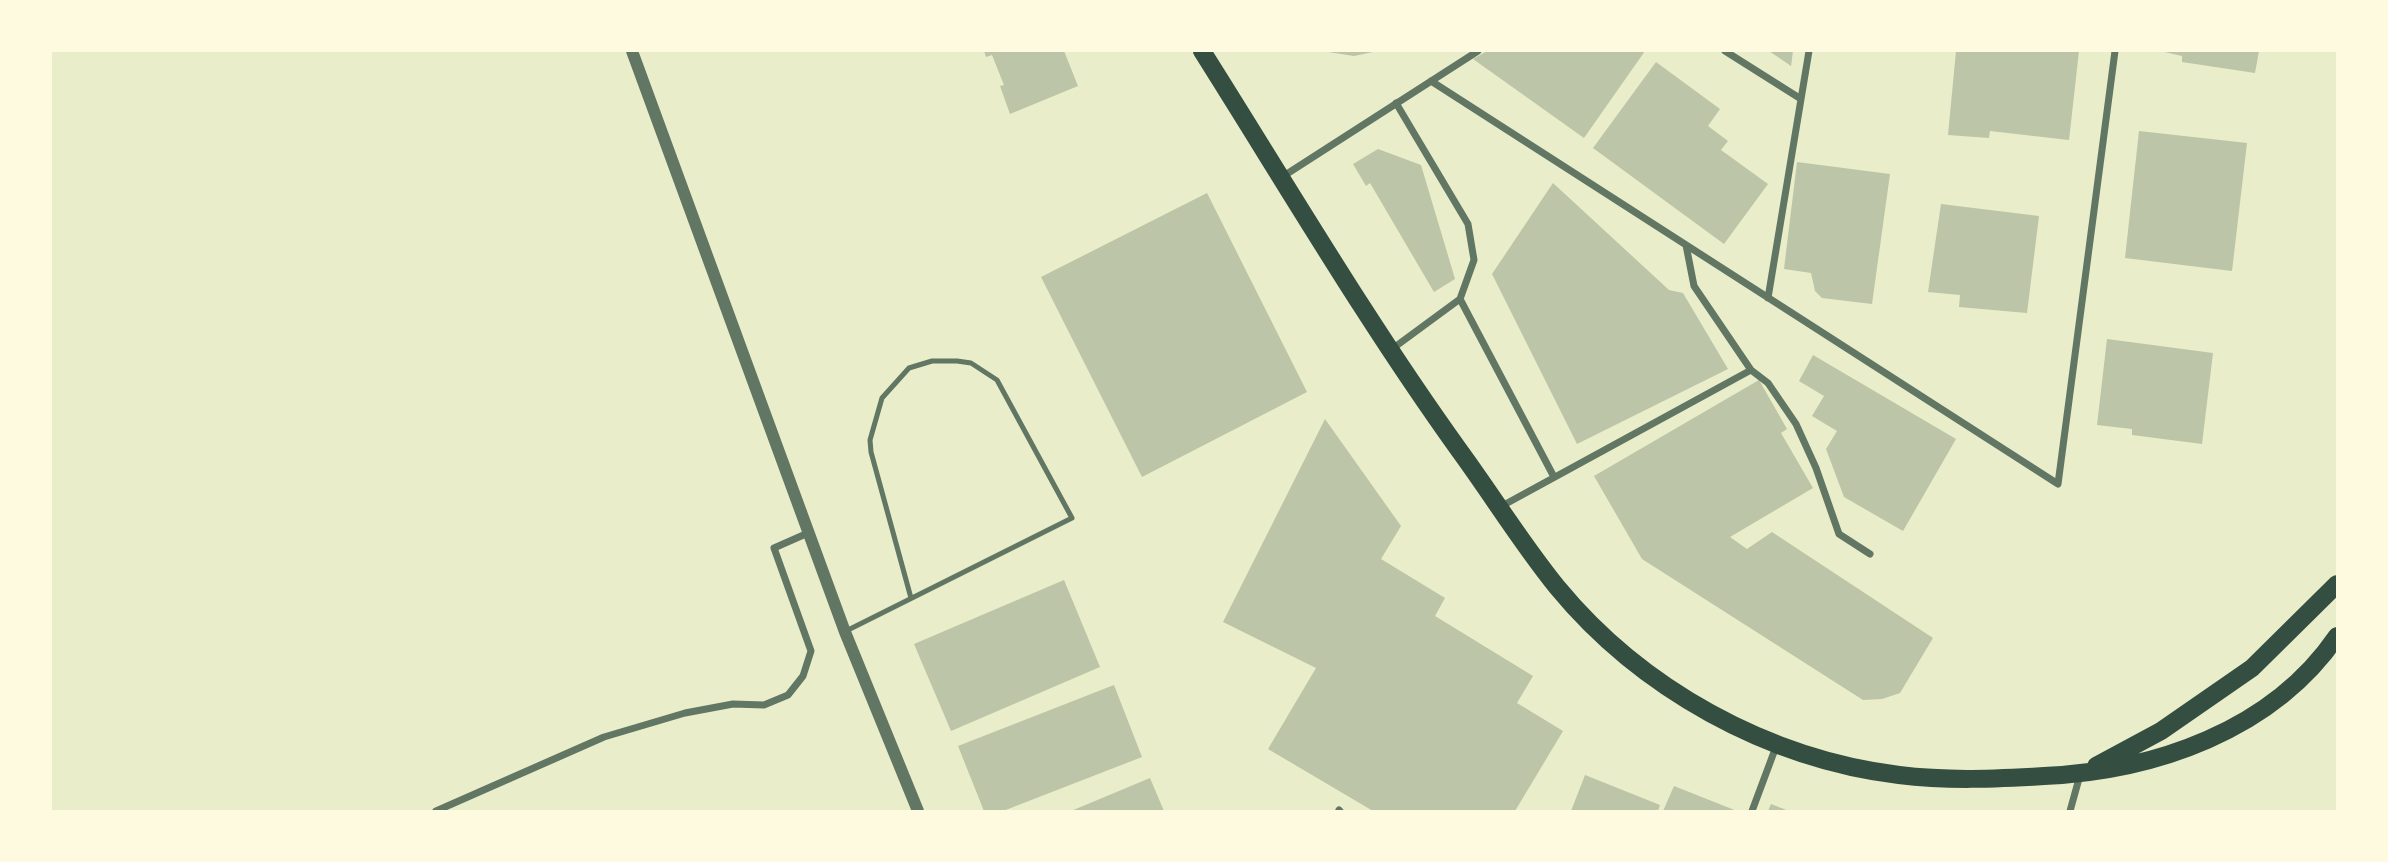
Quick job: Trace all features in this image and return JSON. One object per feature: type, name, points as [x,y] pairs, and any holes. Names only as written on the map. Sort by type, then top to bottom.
[{"type":"main road","points":[[1202,51],[1423,399],[1557,588],[1628,658],[1705,711],[1800,753],[1896,775],[1983,779],[2080,775],[2167,758],[2219,736],[2287,691],[2337,636]]},
{"type":"main road","points":[[2080,775],[2161,731],[2252,668],[2337,584]]},
{"type":"street","points":[[632,51],[845,632],[918,811]]},
{"type":"street","points":[[1282,177],[1478,51]]},
{"type":"street","points":[[1725,51],[1801,99]]},
{"type":"street","points":[[1768,298],[1809,51]]},
{"type":"street","points":[[1431,81],[2058,484],[2115,51]]},
{"type":"street","points":[[1391,349],[1460,299],[1474,260],[1468,223],[1396,103]]},
{"type":"street","points":[[1686,245],[1694,286],[1751,370],[1768,383],[1796,424],[1816,468],[1839,534],[1870,554]]},
{"type":"street","points":[[1460,299],[1555,477]]},
{"type":"street","points":[[1500,507],[1751,370]]},
{"type":"street","points":[[436,811],[604,737],[685,713],[733,704],[764,705],[788,695],[803,676],[811,651],[774,548],[808,533]]},
{"type":"street","points":[[1752,811],[1777,744]]},
{"type":"street","points":[[2070,811],[2080,775]]},
{"type":"lane","points":[[845,632],[1072,518],[997,380],[971,363],[943,360],[909,368],[882,398],[873,427],[870,452],[911,598]]},
{"type":"building","points":[[984,51],[1064,51],[1078,86],[1010,114],[1000,86],[1004,85],[992,55],[986,57]]},
{"type":"building","points":[[1322,51],[1373,51],[1373,52],[1354,56]]},
{"type":"building","points":[[1487,51],[1645,51],[1584,138],[1473,59]]},
{"type":"building","points":[[1769,51],[1793,51],[1791,66]]},
{"type":"building","points":[[1956,51],[2079,51],[2069,140],[1990,131],[1989,138],[1948,135]]},
{"type":"building","points":[[2160,51],[2259,51],[2255,73],[2182,62],[2182,56]]},
{"type":"building","points":[[1656,62],[1720,109],[1708,126],[1728,141],[1721,150],[1768,184],[1724,244],[1593,148]]},
{"type":"building","points":[[2139,131],[2247,143],[2232,271],[2125,258]]},
{"type":"building","points":[[1378,149],[1421,165],[1455,279],[1434,292],[1370,183],[1366,186],[1353,164]]},
{"type":"building","points":[[1797,162],[1890,174],[1872,304],[1822,298],[1815,291],[1811,273],[1784,269]]},
{"type":"building","points":[[1553,183],[1669,290],[1683,293],[1728,369],[1577,444],[1492,274]]},
{"type":"building","points":[[1207,193],[1307,392],[1142,477],[1041,277]]},
{"type":"building","points":[[1941,204],[2039,216],[2027,313],[1959,307],[1960,295],[1928,292]]},
{"type":"building","points":[[2107,339],[2213,353],[2202,444],[2132,435],[2132,429],[2097,425]]},
{"type":"building","points":[[1813,355],[1956,439],[1903,531],[1844,497],[1826,449],[1837,431],[1812,416],[1824,396],[1799,381]]},
{"type":"building","points":[[1759,380],[1787,429],[1781,433],[1813,488],[1730,537],[1747,549],[1772,532],[1933,638],[1900,693],[1882,699],[1863,700],[1642,559],[1594,476]]},
{"type":"building","points":[[1325,419],[1401,526],[1381,559],[1445,598],[1435,616],[1533,676],[1517,703],[1563,731],[1515,811],[1373,811],[1268,749],[1316,668],[1223,622]]},
{"type":"building","points":[[1064,580],[1100,667],[951,731],[914,644]]},
{"type":"building","points":[[1114,685],[1142,757],[1003,811],[984,811],[958,746]]},
{"type":"building","points":[[1585,775],[1660,805],[1658,811],[1571,811]]},
{"type":"building","points":[[1150,778],[1164,811],[1071,811]]},
{"type":"building","points":[[1674,786],[1737,811],[1663,811]]},
{"type":"building","points":[[1771,804],[1789,811],[1768,811]]}]
